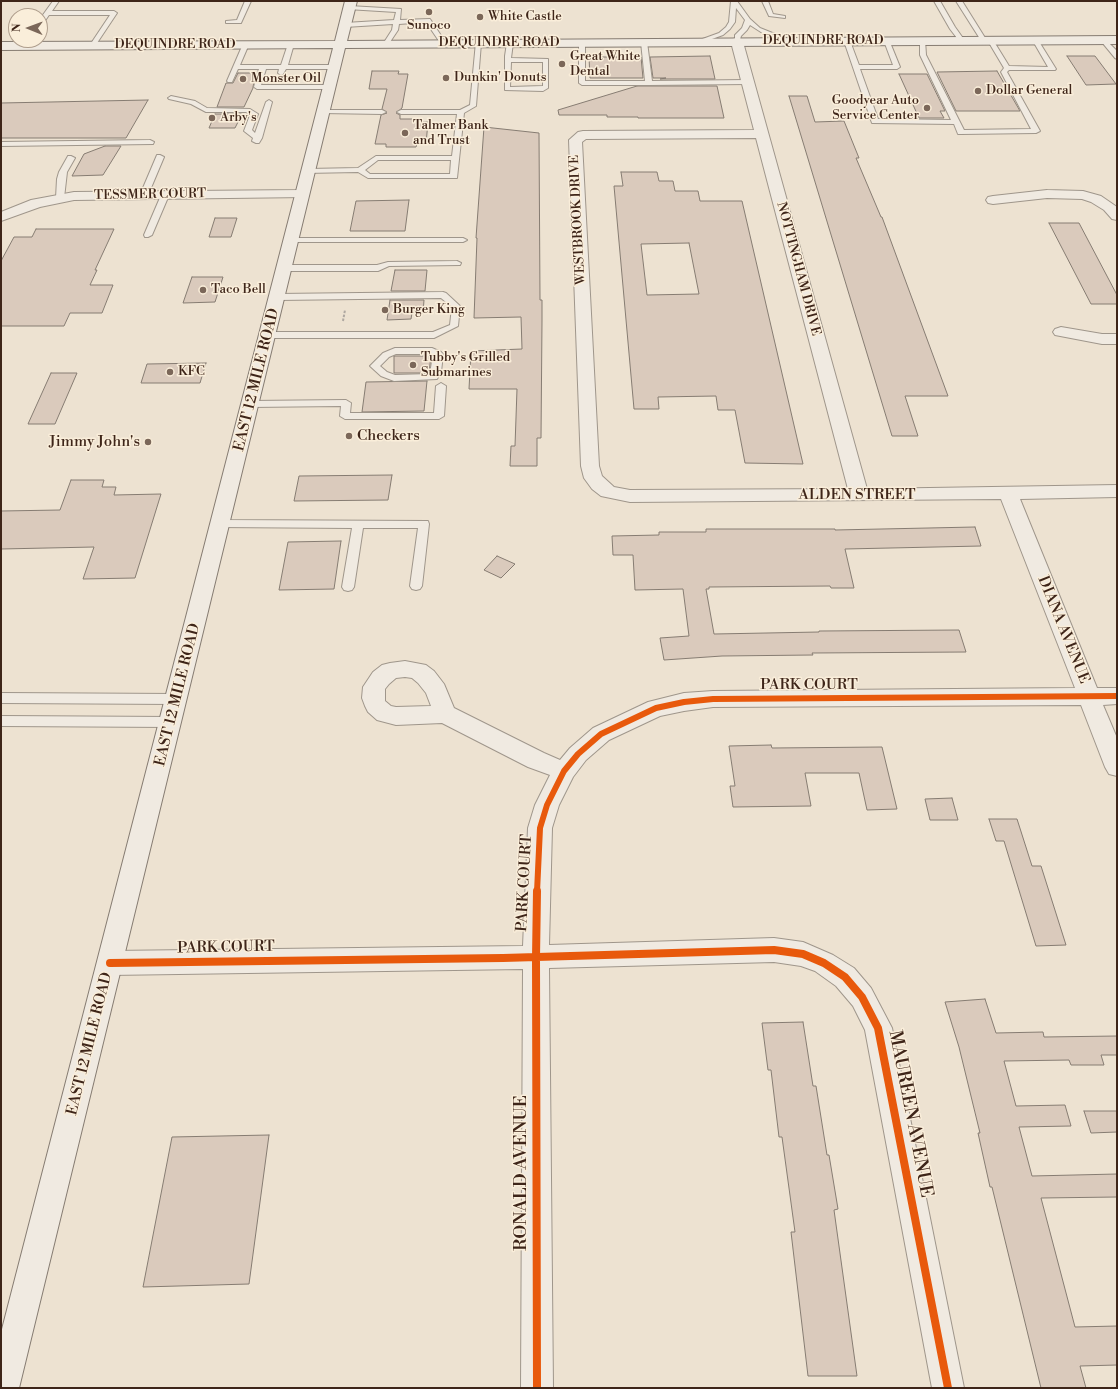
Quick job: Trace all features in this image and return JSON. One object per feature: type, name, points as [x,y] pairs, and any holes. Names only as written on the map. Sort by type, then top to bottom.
[{"type":"street","name":"EAST 12 MILE ROAD","points":[[3,1388],[278,297],[302,194],[350,5]]},
{"type":"street","name":"DEQUINDRE ROAD","points":[[48,44],[93,45],[1117,40]]},
{"type":"street","name":"NOTTINGHAM DRIVE","points":[[737,42],[859,496]]},
{"type":"street","name":"WESTBROOK DRIVE","points":[[599,485],[593,478],[590,466],[576,140],[583,135],[762,134]]},
{"type":"street","name":"TESSMER COURT","points":[[1,217],[31,205],[60,198],[93,195],[302,194]]},
{"type":"street","points":[[993,200],[1047,194],[1083,195],[1096,199],[1109,207],[1117,216]]},
{"type":"street","points":[[1061,332],[1102,339],[1117,339]]},
{"type":"street","name":"ALDEN STREET","points":[[599,485],[608,492],[630,496],[859,496],[1117,491]]},
{"type":"street","name":"DIANA AVENUE","points":[[1009,494],[1117,767]]},
{"type":"street","name":"PARK COURT","points":[[110,963],[536,958],[540,828],[547,805],[564,771],[578,754],[601,734],[656,708],[684,702],[713,699],[1117,696]]},
{"type":"street","points":[[446,714],[536,760],[564,771]]},
{"type":"street","name":"MAUREEN AVENUE","points":[[536,958],[774,950],[803,954],[824,962],[845,977],[862,997],[878,1028],[948,1388]]},
{"type":"street","name":"RONALD AVENUE","points":[[536,958],[537,1388]]},
{"type":"lane","points":[[48,13],[56,1]]},
{"type":"lane","points":[[228,22],[239,22],[248,1]]},
{"type":"lane","points":[[734,1],[748,20],[758,29],[792,42]]},
{"type":"lane","points":[[699,42],[721,34],[728,28],[732,22],[734,1]]},
{"type":"lane","points":[[766,1],[771,15],[783,17]]},
{"type":"lane","points":[[937,1],[952,28],[962,41]]},
{"type":"lane","points":[[959,1],[1007,68]]},
{"type":"lane","points":[[350,5],[399,10],[395,30],[386,44]]},
{"type":"lane","points":[[48,13],[87,10],[114,12],[93,45]]},
{"type":"lane","points":[[345,25],[428,20],[443,43]]},
{"type":"lane","points":[[737,42],[738,35],[744,29],[748,20]]},
{"type":"lane","points":[[1103,40],[1117,57]]},
{"type":"lane","points":[[847,41],[876,121],[956,122]]},
{"type":"lane","points":[[856,67],[897,67],[887,41]]},
{"type":"lane","points":[[923,41],[923,55],[961,132],[1036,131],[1004,72],[1007,68]]},
{"type":"lane","points":[[1007,68],[1053,68],[1036,41]]},
{"type":"lane","points":[[644,42],[649,83]]},
{"type":"lane","points":[[401,112],[461,112],[472,106],[478,43]]},
{"type":"lane","points":[[509,60],[546,60],[546,87],[543,89],[507,89],[510,43]]},
{"type":"lane","points":[[582,43],[582,83],[748,82]]},
{"type":"lane","points":[[230,81],[246,44]]},
{"type":"lane","points":[[263,64],[257,87],[280,72],[288,57],[291,44]]},
{"type":"lane","points":[[237,65],[263,64],[288,77],[330,87]]},
{"type":"lane","points":[[280,72],[288,77],[335,67]]},
{"type":"lane","points":[[172,98],[193,102],[206,110],[248,110],[254,114],[248,131],[257,139],[269,102]]},
{"type":"lane","points":[[324,112],[382,112]]},
{"type":"lane","points":[[360,170],[368,176],[454,176],[461,112]]},
{"type":"lane","points":[[1,144],[150,142]]},
{"type":"lane","points":[[144,195],[160,157]]},
{"type":"lane","points":[[60,198],[63,172],[71,158]]},
{"type":"lane","points":[[308,171],[360,170],[376,158],[456,158]]},
{"type":"lane","points":[[148,235],[165,195]]},
{"type":"lane","points":[[291,240],[463,240]]},
{"type":"lane","points":[[285,268],[378,268],[388,264],[457,263]]},
{"type":"lane","points":[[268,335],[434,335],[454,326],[456,306],[443,295],[278,297]]},
{"type":"lane","points":[[432,350],[438,354],[434,377],[394,378],[384,374],[375,366],[386,355],[395,351],[432,350]]},
{"type":"lane","points":[[251,404],[346,403],[345,416],[439,416],[441,386]]},
{"type":"lane","points":[[221,524],[424,524],[416,586]]},
{"type":"lane","points":[[348,588],[358,524]]},
{"type":"lane","points":[[1,698],[176,699]]},
{"type":"lane","points":[[1,721],[171,722]]},
{"type":"path","points":[[343,321],[346,305]]},
{"type":"building","points":[[710,56],[715,79],[653,78],[650,57]]},
{"type":"building","points":[[1067,56],[1095,56],[1116,84],[1086,85]]},
{"type":"building","points":[[589,57],[641,57],[643,78],[590,78]]},
{"type":"building","name":"Talmer Bank and Trust","points":[[372,71],[399,71],[398,74],[408,74],[402,108],[396,113],[400,115],[400,119],[422,119],[421,122],[428,122],[426,144],[417,144],[416,147],[386,147],[386,144],[375,144],[381,115],[387,113],[382,109],[387,89],[369,89]]},
{"type":"building","name":"Dollar General","points":[[997,71],[1020,111],[956,111],[937,72]]},
{"type":"building","points":[[238,73],[256,73],[253,88],[244,107],[217,107],[226,83],[233,83]]},
{"type":"building","name":"Goodyear Auto Service Center","points":[[899,74],[927,74],[945,111],[940,111],[944,118],[919,118]]},
{"type":"building","points":[[637,86],[717,86],[724,118],[638,118],[607,117],[607,115],[559,115],[558,110]]},
{"type":"building","points":[[789,96],[807,96],[815,122],[844,121],[859,158],[856,158],[882,217],[948,396],[905,396],[918,436],[892,436]]},
{"type":"building","points":[[148,100],[126,138],[1,138],[1,103]]},
{"type":"building","points":[[215,114],[242,114],[235,128],[209,128]]},
{"type":"building","points":[[484,127],[539,133],[540,300],[542,300],[542,321],[541,438],[537,438],[537,466],[510,466],[511,446],[515,446],[517,389],[469,389],[471,351],[522,349],[521,317],[474,318],[476,238]]},
{"type":"building","points":[[105,146],[121,146],[103,175],[72,176],[84,154]]},
{"type":"building","points":[[621,172],[657,172],[659,181],[673,181],[675,191],[698,191],[700,201],[742,201],[803,464],[745,463],[735,410],[718,410],[716,396],[658,397],[659,409],[634,409],[614,186],[623,186]],"holes":[[[689,243],[699,294],[647,295],[641,244]]]},
{"type":"building","points":[[409,200],[405,231],[350,231],[356,201]]},
{"type":"building","points":[[215,218],[237,218],[231,237],[209,237]]},
{"type":"building","points":[[1049,223],[1079,223],[1117,295],[1117,304],[1091,304]]},
{"type":"building","points":[[36,229],[114,229],[95,270],[97,270],[90,285],[113,285],[102,313],[70,313],[64,326],[1,326],[1,261],[14,237],[32,237]]},
{"type":"building","points":[[395,270],[427,270],[425,291],[391,291]]},
{"type":"building","name":"Taco Bell","points":[[192,277],[223,277],[215,302],[183,303]]},
{"type":"building","points":[[390,300],[424,300],[423,313],[412,313],[411,319],[387,320]]},
{"type":"building","name":"Tubby's Grilled Submarines","points":[[394,356],[431,356],[429,373],[394,373]]},
{"type":"building","name":"KFC","points":[[206,363],[200,383],[141,383],[147,364]]},
{"type":"building","points":[[51,373],[77,373],[55,424],[28,424]]},
{"type":"building","points":[[427,381],[424,411],[362,412],[366,382]]},
{"type":"building","points":[[392,475],[388,500],[294,501],[299,476]]},
{"type":"building","points":[[71,480],[104,480],[102,487],[116,487],[114,495],[161,494],[135,578],[83,579],[94,547],[1,549],[1,511],[60,510]]},
{"type":"building","points":[[975,527],[981,546],[845,549],[854,588],[831,588],[830,586],[709,587],[709,589],[706,589],[714,634],[819,631],[959,630],[966,652],[812,653],[813,655],[722,656],[664,660],[660,638],[689,636],[683,589],[635,590],[633,555],[613,555],[612,536],[659,535],[659,532],[706,532],[706,529],[835,530]]},
{"type":"building","points":[[341,541],[334,589],[279,590],[288,542]]},
{"type":"building","points":[[497,556],[515,564],[501,578],[484,570]]},
{"type":"building","points":[[771,745],[772,748],[882,747],[897,809],[867,810],[859,773],[805,773],[811,806],[733,807],[730,786],[735,786],[729,746]]},
{"type":"building","points":[[952,798],[958,820],[930,820],[925,799]]},
{"type":"building","points":[[989,819],[1017,819],[1032,866],[1041,866],[1066,945],[1036,946],[1004,841],[996,841]]},
{"type":"building","points":[[985,999],[996,1033],[1043,1032],[1044,1037],[1117,1036],[1117,1055],[1101,1055],[1104,1065],[1071,1065],[1069,1060],[1004,1061],[1016,1106],[1065,1105],[1071,1126],[1019,1127],[1032,1176],[1117,1174],[1117,1197],[1041,1198],[1075,1327],[1117,1326],[1117,1365],[1080,1366],[1086,1388],[1041,1388],[992,1187],[990,1187],[978,1133],[980,1133],[959,1047],[945,1002]]},
{"type":"building","points":[[803,1022],[813,1086],[816,1086],[827,1155],[829,1155],[838,1209],[834,1210],[857,1376],[808,1376],[791,1232],[795,1232],[782,1137],[779,1137],[771,1070],[768,1070],[762,1023]]},
{"type":"building","points":[[1084,1111],[1117,1111],[1117,1132],[1091,1133]]},
{"type":"building","points":[[269,1135],[249,1284],[143,1287],[172,1137]]},
{"type":"cycle path","points":[[537,1388],[536,958],[540,828],[547,805],[564,771],[578,754],[601,734],[625,722],[656,708],[684,702],[713,699],[1117,696]]},
{"type":"cycle path","points":[[110,963],[503,958],[774,950],[803,954],[824,963],[845,977],[862,997],[878,1028],[948,1388]]},
{"type":"place","name":"Sunoco","points":[[429,12]]},
{"type":"place","name":"White Castle","points":[[480,17]]},
{"type":"place","name":"Great White Dental","points":[[562,64]]},
{"type":"place","name":"Dunkin' Donuts","points":[[446,78]]},
{"type":"place","name":"Monster Oil","points":[[243,79]]},
{"type":"place","name":"Dollar General","points":[[978,91]]},
{"type":"place","name":"Goodyear Auto Service Center","points":[[927,108]]},
{"type":"place","name":"Arby's","points":[[212,118]]},
{"type":"place","name":"Talmer Bank and Trust","points":[[405,133]]},
{"type":"place","name":"Taco Bell","points":[[203,290]]},
{"type":"place","name":"Burger King","points":[[385,310]]},
{"type":"place","name":"Tubby's Grilled Submarines","points":[[413,365]]},
{"type":"place","name":"KFC","points":[[170,372]]},
{"type":"place","name":"Checkers","points":[[349,436]]},
{"type":"place","name":"Jimmy John's","points":[[148,442]]}]
